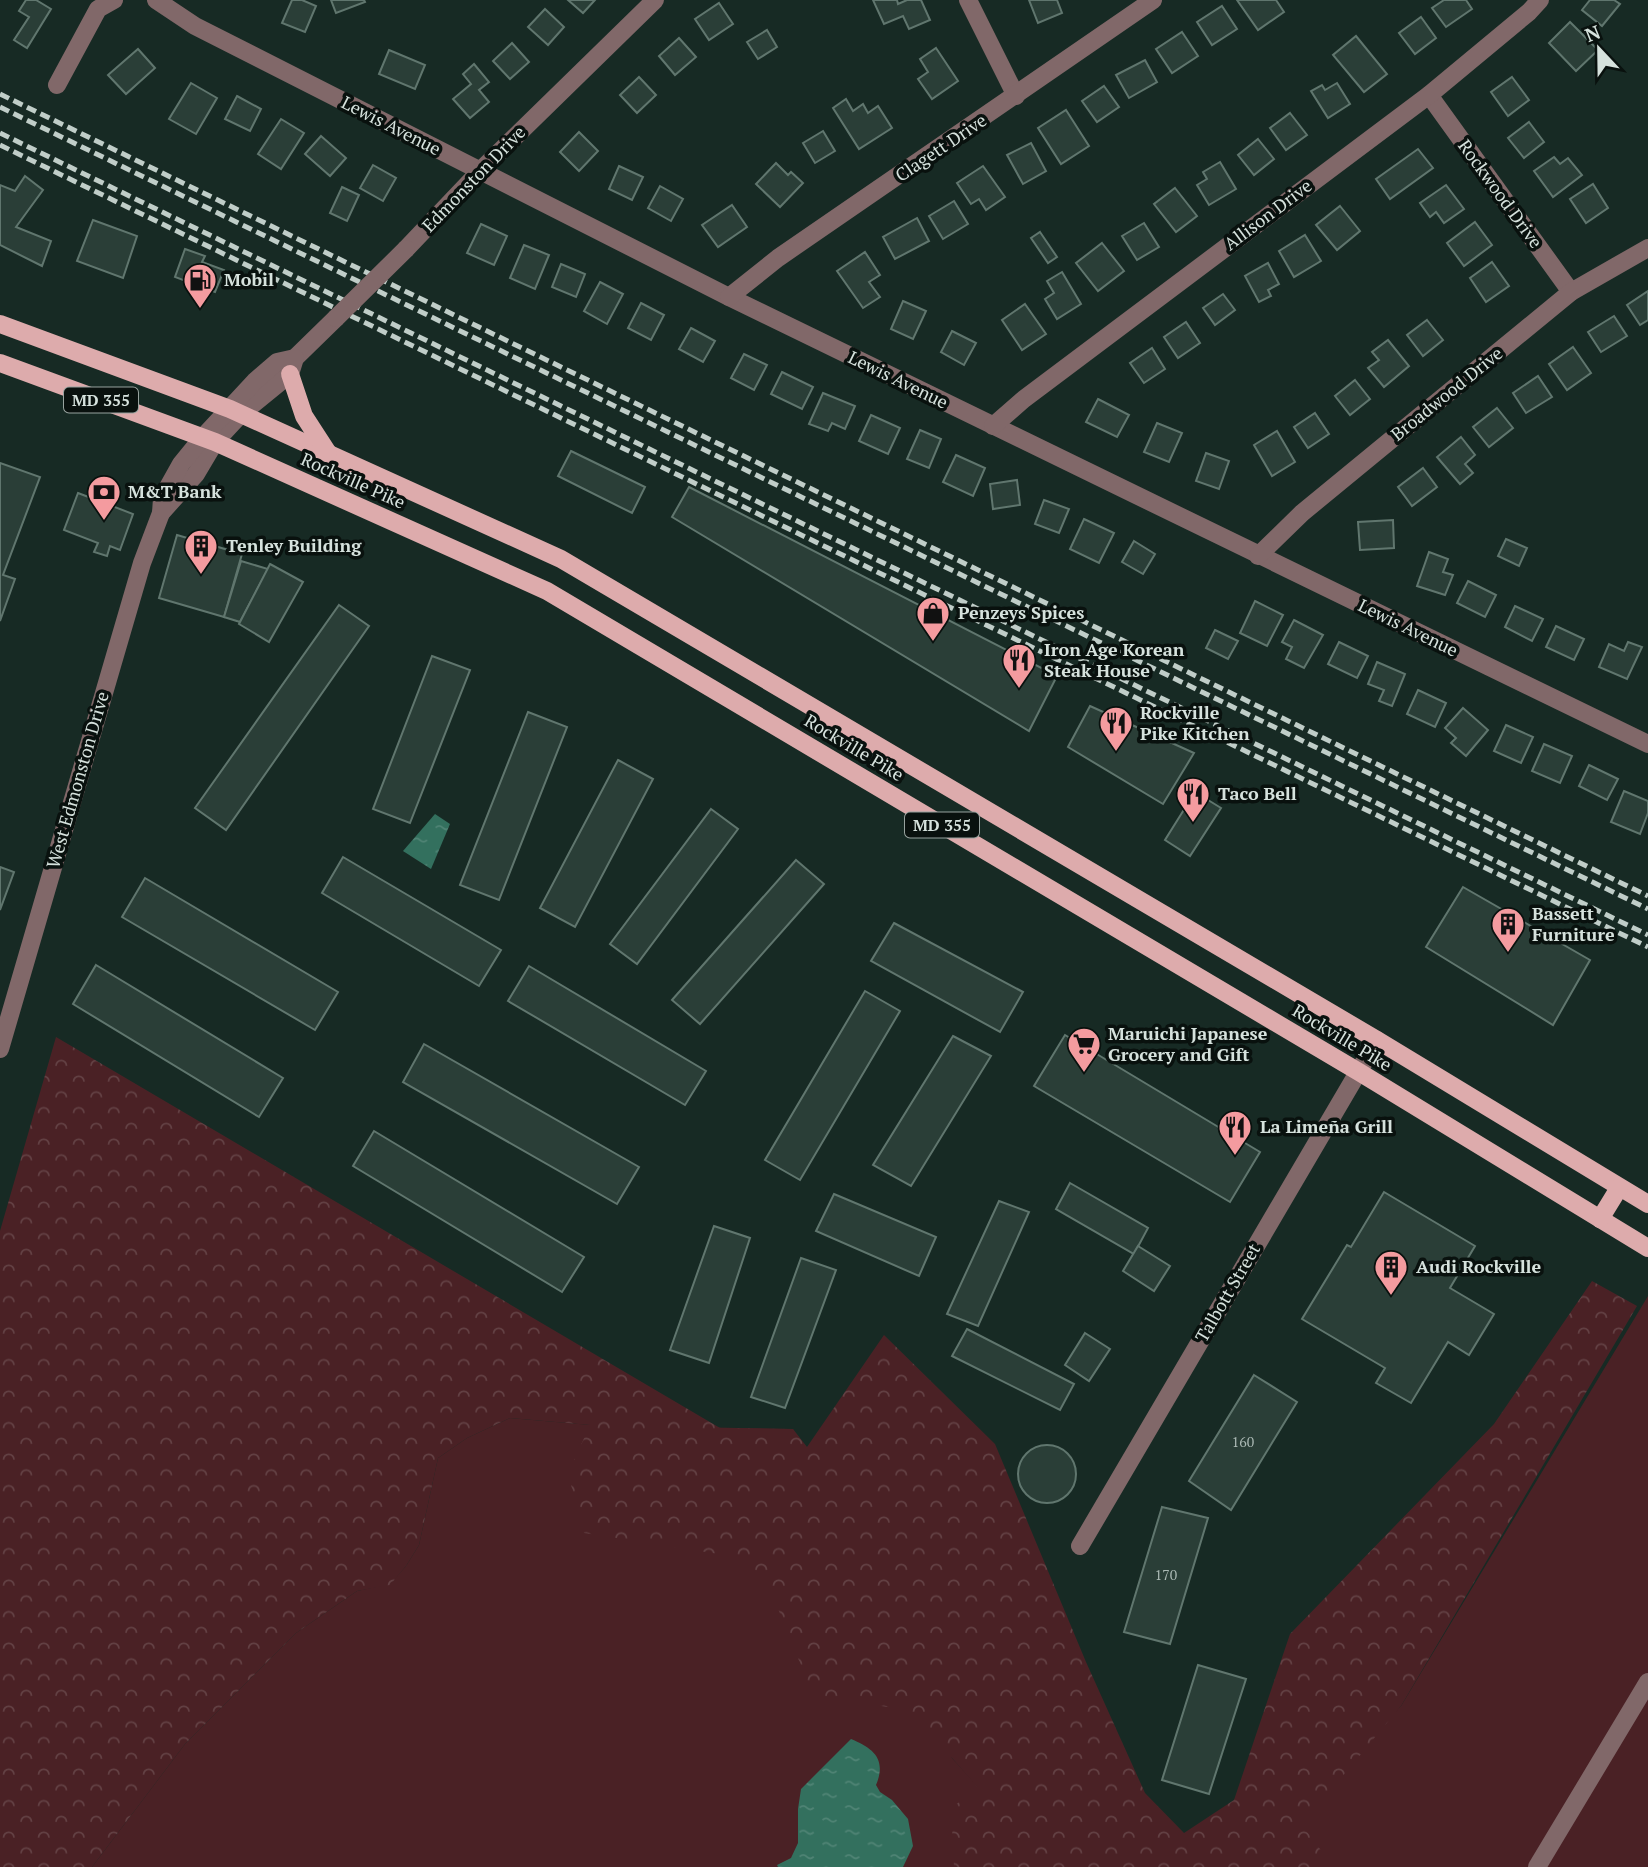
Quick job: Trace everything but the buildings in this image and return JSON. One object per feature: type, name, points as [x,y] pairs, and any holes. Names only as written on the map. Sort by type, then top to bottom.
[{"type":"main road","name":"Rockville Pike","points":[[0,324],[236,412],[561,559],[1377,1040],[1648,1204]]},
{"type":"main road","name":"Rockville Pike","points":[[0,363],[209,440],[547,591],[1359,1072],[1648,1248]]},
{"type":"main road","points":[[292,366],[304,416],[328,453]]},
{"type":"main road","points":[[1600,1219],[1619,1188]]},
{"type":"street","points":[[57,85],[98,9],[114,0]]},
{"type":"street","name":"Lewis Avenue","points":[[156,0],[195,26],[454,159],[482,169],[729,297],[1648,744]]},
{"type":"street","name":"Edmonston Drive","points":[[209,440],[236,412],[292,366],[482,169],[656,0]]},
{"type":"street","points":[[968,0],[1016,96]]},
{"type":"street","name":"Clagett Drive","points":[[729,297],[778,258],[1153,0]]},
{"type":"street","name":"Allison Drive","points":[[993,426],[1024,399],[1429,95],[1540,0]]},
{"type":"street","name":"Rockwood Drive","points":[[1429,95],[1571,292]]},
{"type":"street","name":"Broadwood Drive","points":[[1258,556],[1302,513],[1571,292],[1648,248]]},
{"type":"street","name":"West Edmonston Drive","points":[[0,1049],[145,551],[161,513],[196,474],[209,440]]},
{"type":"street","name":"Talbott Street","points":[[1080,1546],[1377,1040]]},
{"type":"street","points":[[1537,1867],[1648,1682]]},
{"type":"green space","points":[[56,1037],[720,1428],[793,1429],[807,1447],[884,1335],[995,1444],[1086,1662],[1145,1793],[1184,1833],[1234,1800],[1290,1634],[1494,1424],[1592,1281],[1637,1306],[1401,1706],[1302,1825],[1323,1853],[1328,1867],[954,1867],[951,1807],[980,1790],[952,1758],[900,1709],[813,1695],[774,1599],[738,1557],[584,1533],[568,1474],[590,1425],[510,1418],[467,1438],[438,1458],[419,1545],[390,1585],[357,1591],[296,1633],[185,1744],[92,1867],[0,1867],[0,1231]]},
{"type":"green space","points":[[1648,1296],[1648,1867],[1244,1867],[1401,1706]]},
{"type":"green space","points":[[510,1418],[591,1425],[793,1429],[952,1758],[981,1790],[1029,1867],[92,1867],[185,1744],[296,1633],[357,1591],[390,1584],[406,1566],[419,1545],[438,1458],[467,1438]]},
{"type":"water","points":[[435,814],[450,824],[431,869],[403,851]]},
{"type":"water","points":[[851,1739],[866,1746],[876,1756],[880,1768],[876,1785],[908,1819],[913,1846],[903,1867],[778,1867],[777,1865],[791,1858],[798,1843],[801,1789]]},
{"type":"railway","points":[[0,94],[1648,896]]},
{"type":"railway","points":[[0,107],[1648,909]]},
{"type":"railway","points":[[0,133],[1648,935]]},
{"type":"railway","points":[[0,145],[1648,947]]},
{"type":"place","name":"Mobil","points":[[200,310]]},
{"type":"place","name":"M&T Bank","points":[[104,522]]},
{"type":"place","name":"Tenley Building","points":[[201,576]]},
{"type":"place","name":"Penzeys Spices","points":[[933,643]]},
{"type":"place","name":"Iron Age Korean Steak House","points":[[1019,690]]},
{"type":"place","name":"Rockville Pike Kitchen","points":[[1116,753]]},
{"type":"place","name":"Taco Bell","points":[[1193,824]]},
{"type":"place","name":"Bassett Furniture","points":[[1508,954]]},
{"type":"place","name":"Maruichi Japanese Grocery and Gift","points":[[1084,1074]]},
{"type":"place","name":"La Limeña Grill","points":[[1235,1157]]},
{"type":"place","name":"Audi Rockville","points":[[1391,1297]]}]
